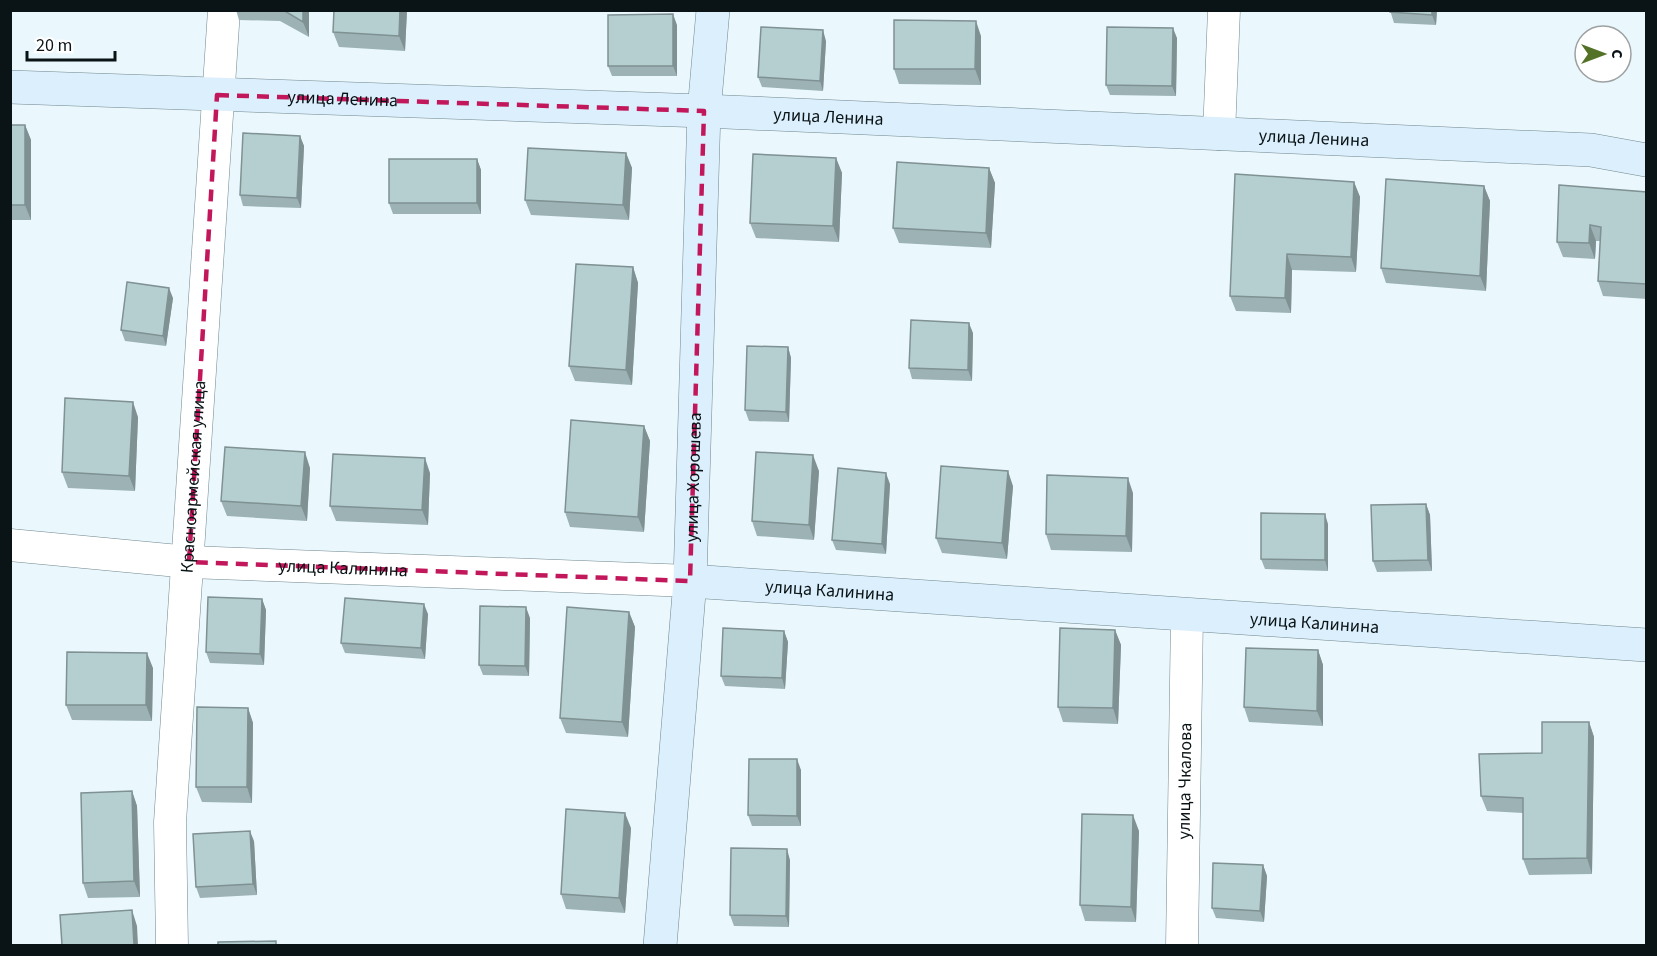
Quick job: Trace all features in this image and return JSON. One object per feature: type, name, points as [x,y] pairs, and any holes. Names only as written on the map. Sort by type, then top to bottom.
[{"type":"street","name":"Красноармейская улица","points":[[172,945],[170,822],[224,10]]},
{"type":"street","name":"улица Хорошева","points":[[660,945],[690,581],[704,111],[713,10]]},
{"type":"street","points":[[1219,134],[1224,10]]},
{"type":"street","name":"улица Ленина","points":[[10,87],[704,111],[1591,150],[1647,160]]},
{"type":"street","name":"улица Калинина","points":[[10,545],[189,562],[690,581],[1647,645]]},
{"type":"street","name":"улица Чкалова","points":[[1182,945],[1187,615]]},
{"type":"highlighted area","points":[[217,95],[704,111],[690,581],[189,562]]},
{"type":"building","points":[[283,10],[303,10],[303,22]]},
{"type":"building","points":[[334,10],[400,10],[399,36],[333,32]]},
{"type":"building","points":[[1390,10],[1432,10],[1432,15],[1390,12]]},
{"type":"building","points":[[673,14],[673,66],[608,66],[608,15]]},
{"type":"building","points":[[894,20],[976,21],[975,69],[894,69]]},
{"type":"building","points":[[761,27],[823,30],[820,81],[758,77]]},
{"type":"building","points":[[1107,27],[1173,28],[1172,86],[1106,85]]},
{"type":"building","points":[[10,125],[25,125],[25,205],[10,205]]},
{"type":"building","points":[[243,133],[300,136],[297,198],[240,195]]},
{"type":"building","points":[[528,148],[626,153],[623,205],[525,200]]},
{"type":"building","points":[[753,154],[836,158],[833,226],[750,223]]},
{"type":"building","points":[[389,159],[477,159],[477,203],[389,203]]},
{"type":"building","points":[[897,162],[989,168],[986,233],[893,228]]},
{"type":"building","points":[[1235,174],[1354,182],[1351,257],[1287,254],[1285,298],[1230,296]]},
{"type":"building","points":[[1386,179],[1484,186],[1480,276],[1381,268]]},
{"type":"building","points":[[1559,185],[1647,192],[1646,284],[1598,281],[1601,227],[1590,225],[1589,243],[1557,242]]},
{"type":"building","points":[[576,264],[633,267],[626,370],[569,366]]},
{"type":"building","points":[[127,282],[169,288],[163,336],[121,330]]},
{"type":"building","points":[[911,320],[969,323],[968,370],[909,368]]},
{"type":"building","points":[[747,346],[788,347],[786,412],[745,410]]},
{"type":"building","points":[[65,398],[133,402],[129,476],[62,472]]},
{"type":"building","points":[[571,420],[644,426],[638,517],[565,512]]},
{"type":"building","points":[[225,447],[305,452],[301,506],[221,501]]},
{"type":"building","points":[[756,452],[813,455],[809,525],[752,521]]},
{"type":"building","points":[[333,454],[425,458],[422,510],[330,506]]},
{"type":"building","points":[[941,466],[1008,471],[1002,543],[936,538]]},
{"type":"building","points":[[838,468],[886,473],[882,544],[832,540]]},
{"type":"building","points":[[1047,475],[1128,478],[1126,536],[1046,534]]},
{"type":"building","points":[[1426,504],[1428,560],[1373,561],[1371,505]]},
{"type":"building","points":[[1261,513],[1325,514],[1325,560],[1261,559]]},
{"type":"building","points":[[208,597],[262,599],[260,654],[206,652]]},
{"type":"building","points":[[345,598],[424,604],[421,648],[341,643]]},
{"type":"building","points":[[480,606],[526,607],[525,666],[479,665]]},
{"type":"building","points":[[567,607],[629,612],[622,722],[560,718]]},
{"type":"building","points":[[723,628],[784,631],[782,678],[721,676]]},
{"type":"building","points":[[1060,628],[1115,630],[1113,708],[1058,707]]},
{"type":"building","points":[[1246,648],[1318,650],[1317,711],[1244,707]]},
{"type":"building","points":[[67,652],[147,653],[146,705],[66,705]]},
{"type":"building","points":[[197,707],[248,708],[247,787],[196,787]]},
{"type":"building","points":[[1542,722],[1589,722],[1587,858],[1523,859],[1523,798],[1481,796],[1479,754],[1542,753]]},
{"type":"building","points":[[749,759],[797,759],[797,816],[748,815]]},
{"type":"building","points":[[132,791],[134,881],[83,883],[81,793]]},
{"type":"building","points":[[566,809],[625,813],[619,898],[561,894]]},
{"type":"building","points":[[1082,814],[1133,815],[1131,907],[1080,905]]},
{"type":"building","points":[[250,831],[253,884],[196,887],[193,834]]},
{"type":"building","points":[[731,848],[787,849],[786,916],[730,915]]},
{"type":"building","points":[[1213,863],[1263,865],[1260,911],[1212,908]]},
{"type":"building","points":[[132,910],[134,945],[62,945],[60,915]]},
{"type":"building","points":[[276,941],[276,945],[218,945],[218,942]]}]
